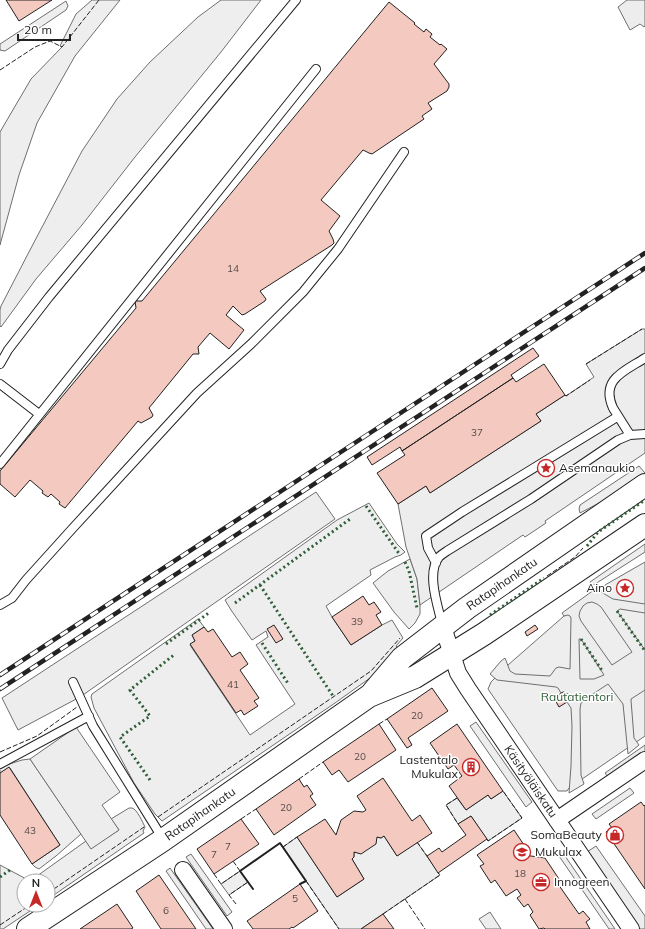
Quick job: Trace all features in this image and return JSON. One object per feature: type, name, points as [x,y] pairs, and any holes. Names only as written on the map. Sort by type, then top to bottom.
[{"type":"main road","name":"Ratapihankatu","points":[[369,696],[402,658],[467,608],[645,485]]},
{"type":"main road","name":"Ratapihankatu","points":[[28,929],[163,840],[369,696],[414,677],[452,654],[645,525]]},
{"type":"street","name":"Käsityöläiskatu","points":[[443,627],[458,673],[631,929]]},
{"type":"street","points":[[557,820],[645,760]]},
{"type":"street","points":[[183,870],[224,929]]},
{"type":"lane","points":[[0,364],[8,350],[49,297],[296,0]]},
{"type":"lane","points":[[0,464],[316,69]]},
{"type":"lane","points":[[0,605],[12,598],[26,580],[197,393],[251,344],[303,292],[338,249],[404,152]]},
{"type":"lane","points":[[630,435],[610,403],[609,388],[615,378],[645,358]]},
{"type":"lane","points":[[0,384],[39,414]]},
{"type":"lane","points":[[436,563],[428,548],[426,536],[617,416]]},
{"type":"lane","points":[[443,627],[434,588],[434,567],[439,557],[531,499],[618,440],[630,435],[645,434]]},
{"type":"lane","points":[[73,682],[97,732],[163,840]]},
{"type":"lane","points":[[0,764],[89,716]]},
{"type":"green space","points":[[92,0],[120,0],[75,56],[37,123],[19,175],[0,245],[0,132],[31,79],[62,47],[60,46],[76,14]]},
{"type":"green space","points":[[221,0],[261,0],[82,225],[36,279],[1,327],[1,306],[82,151],[117,99],[150,62],[198,17]]},
{"type":"green space","points":[[66,1],[68,6],[66,10],[5,51],[0,50],[0,44]]},
{"type":"green space","points":[[639,466],[645,473],[630,485],[580,513],[580,505]]},
{"type":"green space","points":[[369,503],[397,544],[405,552],[370,570],[371,575],[326,606],[351,645],[392,620],[403,638],[396,646],[399,650],[370,678],[162,821],[155,814],[134,783],[94,708],[91,697],[92,694],[198,619],[204,627],[192,635],[195,641],[190,645],[250,735],[295,704],[256,645],[268,637],[266,631],[252,640],[225,600],[337,520]]},
{"type":"green space","points":[[645,544],[645,552],[592,586],[590,582]]},
{"type":"green space","points":[[410,559],[417,579],[420,614],[415,623],[409,629],[394,612],[373,583],[388,571]]},
{"type":"green space","name":"Rautatientori","points":[[645,562],[645,736],[569,788],[567,791],[558,791],[488,689],[491,682],[508,665],[564,616],[601,592],[605,585]]},
{"type":"green space","points":[[30,759],[81,834],[39,869],[32,864],[60,845],[10,768],[0,773],[0,767]]},
{"type":"green space","points":[[503,791],[522,818],[488,841],[471,816],[458,824],[446,805],[457,798],[466,810],[488,795],[491,799]]},
{"type":"green space","points":[[129,808],[132,808],[140,816],[145,827],[143,831],[144,833],[56,894],[56,873],[41,873],[86,841],[91,848],[119,830],[111,819]]},
{"type":"green space","points":[[384,836],[397,856],[417,842],[440,875],[361,929],[339,929],[283,847],[297,837],[337,897],[364,879],[352,859],[354,857],[354,852],[361,853],[377,837],[381,838]]},
{"type":"green space","points":[[0,865],[16,874],[16,913],[27,913],[3,929],[0,929]]},
{"type":"green space","points":[[240,871],[248,882],[229,895],[221,884]]},
{"type":"shaded area","points":[[627,0],[645,0],[644,27],[640,24],[630,30],[618,7]]},
{"type":"shaded area","name":"Asemanaukio","points":[[642,329],[645,329],[645,453],[545,521],[546,523],[525,537],[523,535],[420,605],[417,579],[406,547],[398,504],[426,486],[430,493],[541,421],[536,414],[594,377],[586,364]]},
{"type":"shaded area","points":[[316,492],[335,519],[80,697],[18,730],[2,698]]},
{"type":"shaded area","points":[[598,587],[601,592],[613,599],[645,604],[645,613],[620,609],[617,611],[645,650],[645,690],[631,699],[634,738],[639,745],[628,754],[623,704],[608,684],[581,703],[581,775],[584,784],[569,793],[572,726],[571,708],[567,702],[570,698],[568,694],[564,692],[561,693],[556,687],[497,680],[490,674],[505,658],[510,671],[515,674],[550,676],[556,668],[559,667],[570,669],[571,618],[568,615],[564,616],[562,613]],"holes":[[[592,602],[601,607],[632,652],[612,665],[579,616],[583,606]],[[579,639],[581,639],[604,675],[594,679],[580,679]]]},
{"type":"shaded area","points":[[476,722],[532,802],[526,807],[470,726]]},
{"type":"shaded area","points":[[76,727],[120,792],[102,805],[119,830],[91,849],[30,759]]},
{"type":"shaded area","points":[[645,745],[645,753],[609,778],[605,773]]},
{"type":"shaded area","points":[[630,788],[634,793],[596,819],[592,814]]},
{"type":"shaded area","points":[[596,846],[645,916],[645,929],[640,929],[587,852]]},
{"type":"shaded area","points":[[563,853],[615,929],[609,929],[559,856]]},
{"type":"shaded area","points":[[191,854],[232,912],[227,916],[186,857]]},
{"type":"shaded area","points":[[170,868],[213,929],[206,929],[166,871]]},
{"type":"shaded area","points":[[490,912],[501,929],[486,929],[479,919]]},
{"type":"building","points":[[6,0],[52,0],[19,21]]},
{"type":"building","points":[[389,2],[424,32],[426,29],[432,34],[430,37],[447,49],[434,64],[449,84],[449,87],[447,91],[428,103],[432,109],[422,116],[424,119],[372,154],[363,150],[321,200],[340,216],[329,231],[334,243],[260,291],[266,299],[265,301],[245,314],[242,315],[233,306],[226,315],[244,330],[229,349],[210,333],[198,347],[199,354],[193,354],[149,408],[153,415],[152,417],[141,423],[138,421],[65,508],[59,504],[60,502],[51,494],[48,497],[42,493],[43,491],[30,480],[15,497],[0,484],[0,471],[136,308],[135,301],[142,301]]},
{"type":"building","points":[[533,348],[539,356],[511,375],[513,378],[402,451],[400,447],[372,465],[367,457]]},
{"type":"building","points":[[544,364],[565,395],[536,414],[541,421],[430,493],[426,486],[398,504],[377,473],[405,455],[402,451],[513,378],[516,382]]},
{"type":"building","points":[[363,596],[369,605],[374,602],[381,612],[376,615],[382,625],[351,645],[332,617]]},
{"type":"building","points":[[274,625],[283,639],[276,643],[267,629]]},
{"type":"building","points":[[535,625],[538,629],[527,636],[525,632]]},
{"type":"building","points":[[204,627],[208,632],[213,629],[232,657],[240,652],[248,664],[240,670],[259,698],[254,701],[258,706],[244,715],[241,710],[236,713],[190,644],[195,641],[192,635]]},
{"type":"building","points":[[432,688],[448,711],[408,738],[412,745],[407,748],[387,719]]},
{"type":"building","points":[[563,692],[568,694],[570,698],[559,707],[554,698]]},
{"type":"building","points":[[379,724],[396,750],[348,782],[339,770],[332,775],[323,762]]},
{"type":"building","name":"Lastentalo Mukulax","points":[[457,724],[503,791],[491,799],[488,795],[466,810],[449,786],[462,776],[454,765],[448,769],[430,743]]},
{"type":"building","points":[[9,767],[60,845],[32,864],[0,815],[0,773]]},
{"type":"building","points":[[383,778],[412,821],[420,815],[432,833],[397,856],[384,836],[381,838],[377,837],[376,844],[361,854],[354,852],[354,857],[352,859],[364,879],[337,897],[297,837],[325,819],[336,835],[341,820],[354,811],[363,812],[366,810],[357,796]]},
{"type":"building","points":[[299,779],[304,787],[307,785],[313,794],[310,796],[316,805],[274,835],[256,809]]},
{"type":"building","points":[[641,802],[644,806],[645,805],[645,889],[606,832],[612,828],[609,824]]},
{"type":"building","points":[[471,816],[487,839],[438,873],[427,856],[439,848],[442,852],[466,835],[458,824]]},
{"type":"building","points":[[241,819],[259,844],[214,874],[197,849]]},
{"type":"building","points":[[514,830],[526,848],[521,851],[524,855],[545,858],[561,882],[558,884],[579,914],[583,911],[590,919],[586,922],[590,929],[539,929],[530,915],[533,912],[528,904],[524,907],[517,898],[521,895],[517,889],[506,896],[495,880],[491,883],[480,866],[484,864],[477,855]]},
{"type":"building","points":[[159,875],[196,929],[161,929],[136,891]]},
{"type":"building","points":[[300,884],[318,911],[293,928],[253,929],[247,921]]},
{"type":"building","points":[[117,904],[133,928],[80,929]]},
{"type":"building","points":[[383,914],[394,929],[361,929]]},
{"type":"railway","points":[[0,675],[645,253]]},
{"type":"railway","points":[[0,689],[645,268]]},
{"type":"hedge","points":[[587,546],[598,532],[645,500]]},
{"type":"hedge","points":[[366,506],[400,555]]},
{"type":"hedge","points":[[235,603],[350,519]]},
{"type":"hedge","points":[[405,562],[409,571],[417,608]]},
{"type":"hedge","points":[[490,615],[544,578]]},
{"type":"hedge","points":[[260,585],[333,696]]},
{"type":"hedge","points":[[617,611],[645,651]]},
{"type":"hedge","points":[[166,644],[210,612]]},
{"type":"hedge","points":[[581,639],[603,672]]},
{"type":"hedge","points":[[262,643],[289,685]]},
{"type":"hedge","points":[[150,780],[120,737],[150,716],[130,690],[175,654]]},
{"type":"hedge","points":[[0,877],[10,870]]},
{"type":"fence","points":[[0,70],[35,47],[50,41],[62,47],[99,0]]},
{"type":"fence","points":[[586,364],[642,329]]},
{"type":"fence","points":[[565,395],[566,396],[590,380]]},
{"type":"fence","points":[[547,576],[575,557],[583,548]]},
{"type":"fence","points":[[158,817],[371,671],[400,638]]},
{"type":"fence","points":[[0,752],[37,736],[77,707]]},
{"type":"fence","points":[[379,724],[387,719]]},
{"type":"fence","points":[[299,779],[323,762]]},
{"type":"fence","points":[[487,839],[488,841],[522,818],[503,791]]},
{"type":"fence","points":[[457,798],[446,805],[458,824]]},
{"type":"fence","points":[[241,819],[256,809]]},
{"type":"fence","points":[[56,888],[144,827]]},
{"type":"fence","points":[[283,847],[297,837]]},
{"type":"fence","points":[[417,842],[427,856]]},
{"type":"fence","points":[[214,874],[221,884],[240,871],[233,861]]},
{"type":"fence","points":[[383,914],[440,875],[438,873]]},
{"type":"fence","points":[[306,881],[339,929]]},
{"type":"fence","points":[[236,904],[229,895],[248,882]]},
{"type":"fence","points":[[405,899],[425,929]]},
{"type":"fence","points":[[0,925],[18,913]]},
{"type":"wall","points":[[253,889],[240,871],[280,843],[306,881],[300,884]]},
{"type":"place","name":"Asemanaukio","points":[[546,468]]},
{"type":"place","name":"Aino","points":[[625,588]]},
{"type":"place","name":"Lastentalo Mukulax","points":[[471,767]]},
{"type":"place","name":"SomaBeauty","points":[[615,835]]},
{"type":"place","name":"Mukulax","points":[[522,852]]},
{"type":"place","name":"Innogreen","points":[[541,882]]}]
